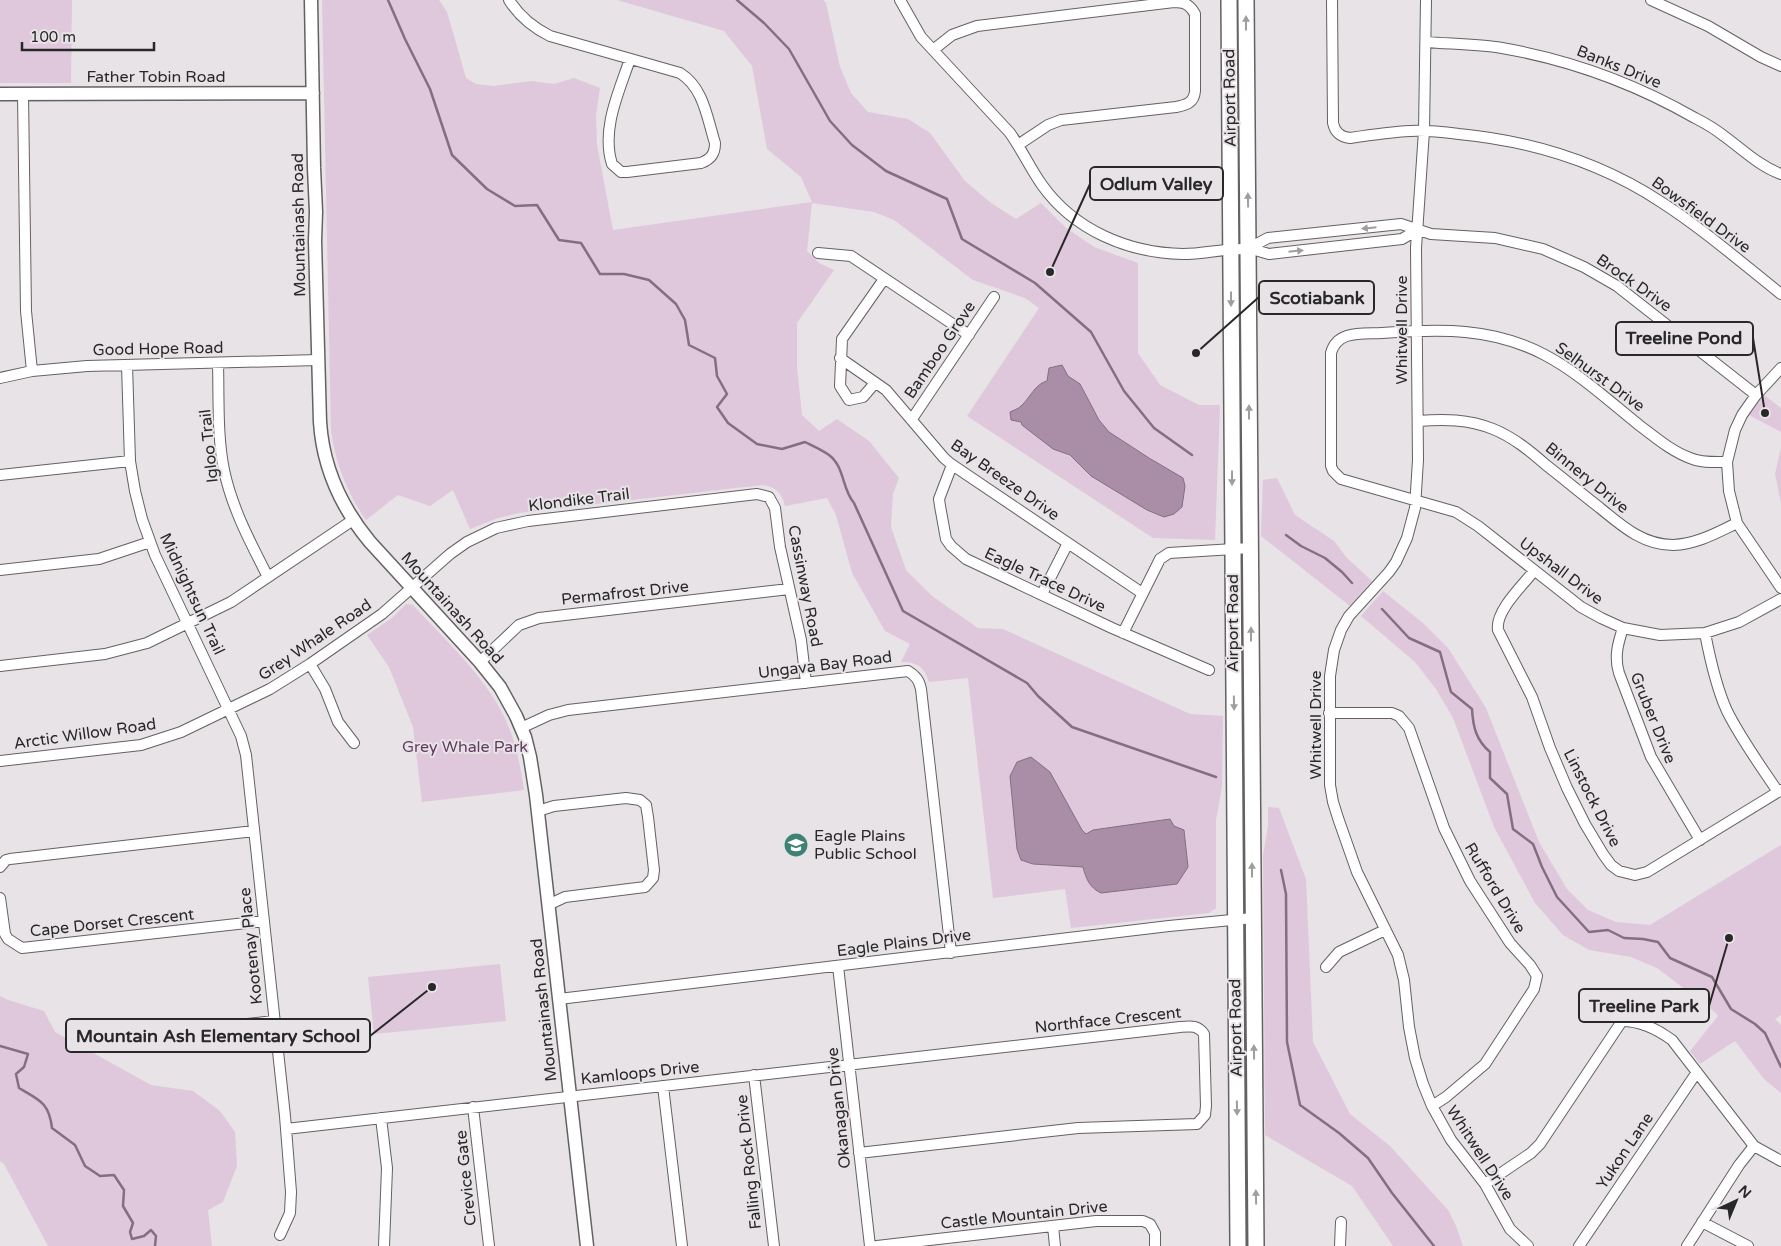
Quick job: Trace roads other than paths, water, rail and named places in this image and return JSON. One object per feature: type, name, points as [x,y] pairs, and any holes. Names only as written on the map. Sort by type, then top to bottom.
[{"type":"main road","name":"Airport Road","points":[[1229,0],[1238,1246]]},
{"type":"main road","name":"Airport Road","points":[[1246,0],[1256,1246]]},
{"type":"street","name":"Mountainash Road","points":[[311,0],[318,360],[323,450],[332,480],[353,520],[480,662],[506,696],[521,728],[530,757],[538,810],[587,1246]]},
{"type":"street","points":[[510,0],[524,18],[550,36],[680,73],[692,82],[701,96],[715,143],[715,150],[708,160],[701,163],[627,172],[620,172],[612,164],[608,142],[609,126],[630,59]]},
{"type":"street","name":"Brock Drive","points":[[900,0],[915,30],[1000,122],[1018,145],[1052,198],[1068,213],[1096,233],[1134,248],[1183,254],[1249,248],[1268,238],[1400,224],[1431,234],[1495,238],[1523,243],[1543,249],[1584,267],[1617,286],[1756,395]]},
{"type":"street","name":"Bowsfield Drive","points":[[1332,0],[1333,123],[1334,128],[1342,136],[1350,138],[1424,131],[1510,141],[1559,154],[1612,175],[1640,189],[1681,216],[1781,294]]},
{"type":"street","name":"Whitwell Drive","points":[[1426,0],[1424,131],[1417,230],[1418,421],[1416,500],[1412,522],[1396,562],[1349,616],[1338,638],[1330,668],[1330,785],[1333,802],[1357,872],[1398,955],[1415,1058],[1432,1106],[1451,1140],[1486,1184],[1510,1229],[1528,1246]]},
{"type":"street","points":[[1651,0],[1708,26],[1781,66]]},
{"type":"street","points":[[933,50],[952,35],[977,26],[1174,2],[1186,4],[1192,8],[1195,14],[1195,92],[1194,98],[1190,103],[1176,107],[1061,120],[1048,125],[1018,145]]},
{"type":"street","name":"Banks Drive","points":[[1426,42],[1500,48],[1550,58],[1603,74],[1643,91],[1688,114],[1722,134],[1766,167],[1781,174]]},
{"type":"street","name":"Father Tobin Road","points":[[0,94],[313,93]]},
{"type":"street","points":[[23,94],[26,311],[32,371]]},
{"type":"street","name":"Brock Drive","points":[[1249,248],[1269,254],[1279,253],[1402,239],[1417,230]]},
{"type":"street","points":[[818,253],[851,256],[969,335]]},
{"type":"street","points":[[875,383],[863,398],[849,400],[840,386],[840,358],[842,339],[884,279]]},
{"type":"street","name":"Bamboo Grove","points":[[912,419],[994,297]]},
{"type":"street","name":"Selhurst Drive","points":[[1416,500],[1341,479],[1333,471],[1331,460],[1331,353],[1334,343],[1344,336],[1417,330],[1469,331],[1496,336],[1535,350],[1570,370],[1672,450],[1698,460],[1727,462]]},
{"type":"street","name":"Bay Breeze Drive","points":[[840,358],[886,390],[952,465],[1142,593]]},
{"type":"street","name":"Good Hope Road","points":[[0,378],[32,371],[87,366],[318,360]]},
{"type":"street","name":"Igloo Trail","points":[[218,363],[220,436],[224,469],[238,517],[268,577]]},
{"type":"street","name":"Midnightsun Trail","points":[[127,365],[130,461],[137,499],[150,542],[244,746],[254,831]]},
{"type":"street","points":[[1781,368],[1756,395],[1742,415],[1735,430],[1727,462],[1732,504],[1738,523],[1781,588]]},
{"type":"street","name":"Binnery Drive","points":[[1418,421],[1462,420],[1486,426],[1507,436],[1521,445],[1623,527],[1652,542],[1673,545],[1692,543],[1701,541],[1738,523]]},
{"type":"street","points":[[0,475],[130,461]]},
{"type":"street","name":"Eagle Trace Drive","points":[[952,465],[939,499],[945,535],[948,542],[971,562],[1123,633],[1210,670]]},
{"type":"street","name":"Klondike Trail","points":[[412,588],[458,548],[478,536],[507,524],[757,494],[769,497]]},
{"type":"street","name":"Cassinway Road","points":[[769,497],[775,508],[780,547],[801,640],[806,683]]},
{"type":"street","name":"Upshall Drive","points":[[1416,500],[1449,509],[1463,516],[1581,607],[1623,628],[1660,635],[1705,633],[1739,622],[1781,598]]},
{"type":"street","points":[[0,666],[116,652],[147,643],[231,602],[353,520]]},
{"type":"street","points":[[0,570],[99,559],[150,542]]},
{"type":"street","points":[[1042,594],[1068,543]]},
{"type":"street","points":[[1123,633],[1160,559],[1169,553],[1250,548]]},
{"type":"street","name":"Linstock Drive","points":[[1534,571],[1502,611],[1497,624],[1498,630],[1532,697],[1550,748],[1567,788],[1585,824],[1611,865],[1619,871],[1630,875],[1640,875],[1779,791]]},
{"type":"street","name":"Grey Whale Road","points":[[229,710],[270,689],[310,664],[382,614],[412,588]]},
{"type":"street","name":"Permafrost Drive","points":[[480,662],[519,626],[539,618],[789,590]]},
{"type":"street","name":"Gruber Drive","points":[[1623,628],[1616,653],[1616,664],[1619,673],[1650,757],[1700,840]]},
{"type":"street","points":[[1705,633],[1714,675],[1726,708],[1738,731],[1779,791]]},
{"type":"street","points":[[310,664],[328,694],[338,722],[354,743]]},
{"type":"street","name":"Ungava Bay Road","points":[[521,728],[549,715],[568,710],[908,671],[919,681],[951,953]]},
{"type":"street","name":"Arctic Willow Road","points":[[0,761],[141,745],[181,732],[229,710]]},
{"type":"street","name":"Rufford Drive","points":[[1329,714],[1392,713],[1400,716],[1405,722],[1417,749],[1444,828],[1470,881],[1510,943],[1535,971],[1537,976],[1534,989],[1488,1060],[1446,1097],[1432,1106]]},
{"type":"street","points":[[538,810],[554,806],[634,798],[640,800],[646,805],[654,870],[653,878],[645,887],[565,897],[548,904]]},
{"type":"street","points":[[0,867],[10,858],[254,831]]},
{"type":"street","name":"Kootenay Place","points":[[254,831],[292,1192],[290,1213],[280,1235]]},
{"type":"street","name":"Cape Dorset Crescent","points":[[0,898],[5,934],[8,939],[22,948],[264,921]]},
{"type":"street","name":"Eagle Plains Drive","points":[[559,999],[1169,926],[1253,918]]},
{"type":"street","points":[[1326,967],[1339,952],[1385,930]]},
{"type":"street","name":"Okanagan Drive","points":[[838,966],[870,1246]]},
{"type":"street","points":[[143,1040],[163,1033],[274,1021]]},
{"type":"street","points":[[1486,1184],[1531,1153],[1540,1144],[1622,1022],[1636,1022],[1664,1034],[1672,1040],[1754,1146],[1781,1161]]},
{"type":"street","name":"Northface Crescent","points":[[850,1065],[1194,1026],[1200,1028],[1204,1034],[1205,1042],[1205,1115],[1197,1124],[1078,1128],[859,1153]]},
{"type":"street","name":"Kamloops Drive","points":[[286,1129],[850,1065]]},
{"type":"street","name":"Yukon Lane","points":[[1579,1246],[1697,1072]]},
{"type":"street","name":"Falling Rock Drive","points":[[754,1076],[774,1246]]},
{"type":"street","points":[[663,1086],[682,1246]]},
{"type":"street","name":"Crevice Gate","points":[[473,1107],[489,1246]]},
{"type":"street","points":[[381,1118],[387,1168],[384,1246]]},
{"type":"street","points":[[1686,1246],[1739,1165],[1754,1146]]},
{"type":"street","name":"Castle Mountain Drive","points":[[877,1246],[962,1241],[1096,1220],[1144,1221],[1150,1224],[1153,1229],[1155,1246]]},
{"type":"street","points":[[1340,1246],[1341,1222]]},
{"type":"street","points":[[1702,1222],[1748,1246]]},
{"type":"street","points":[[1053,1226],[1055,1246]]},
{"type":"waterway","points":[[388,0],[430,89],[452,155],[487,189],[515,206],[537,205],[559,240],[581,243],[600,274],[624,274],[649,280],[676,304],[685,320],[689,345],[715,358],[717,376],[727,394],[717,407],[728,423],[757,444],[782,449],[805,442],[826,453],[834,460],[903,611],[1027,683],[1038,696],[1072,727],[1216,777]]},
{"type":"waterway","points":[[737,0],[764,23],[789,49],[830,121],[852,145],[886,171],[947,199],[962,239],[1035,283],[1091,332],[1124,391],[1154,428],[1192,455]]},
{"type":"waterway","points":[[1286,535],[1301,546],[1325,558],[1352,583]]},
{"type":"waterway","points":[[1382,609],[1409,638],[1440,652],[1451,692],[1472,709],[1476,733],[1481,743],[1490,752],[1490,778],[1507,794],[1513,829],[1533,844],[1557,897],[1589,932],[1608,930],[1624,938],[1658,942],[1670,958],[1712,977],[1731,1009],[1755,1024],[1765,1033],[1781,1067]]},
{"type":"waterway","points":[[1281,870],[1286,894],[1287,1042],[1300,1105],[1339,1133],[1368,1158],[1392,1193],[1434,1246]]},
{"type":"waterway","points":[[0,1046],[28,1054],[24,1067],[16,1074],[19,1088],[46,1107],[51,1119],[52,1128],[75,1145],[85,1166],[100,1176],[114,1175],[124,1190],[123,1206],[133,1223],[130,1232],[132,1239],[144,1236],[151,1230],[156,1236],[155,1246]]},
{"type":"place","name":"Odlum Valley","points":[[1050,272]]},
{"type":"place","name":"Scotiabank","points":[[1196,353]]},
{"type":"place","name":"Treeline Pond","points":[[1765,413]]},
{"type":"place","name":"Eagle Plains Public School","points":[[796,845]]},
{"type":"place","name":"Treeline Park","points":[[1729,938]]},
{"type":"place","name":"Mountain Ash Elementary School","points":[[432,987]]},
{"type":"park label","name":"Grey Whale Park","points":[[465,747]]}]
